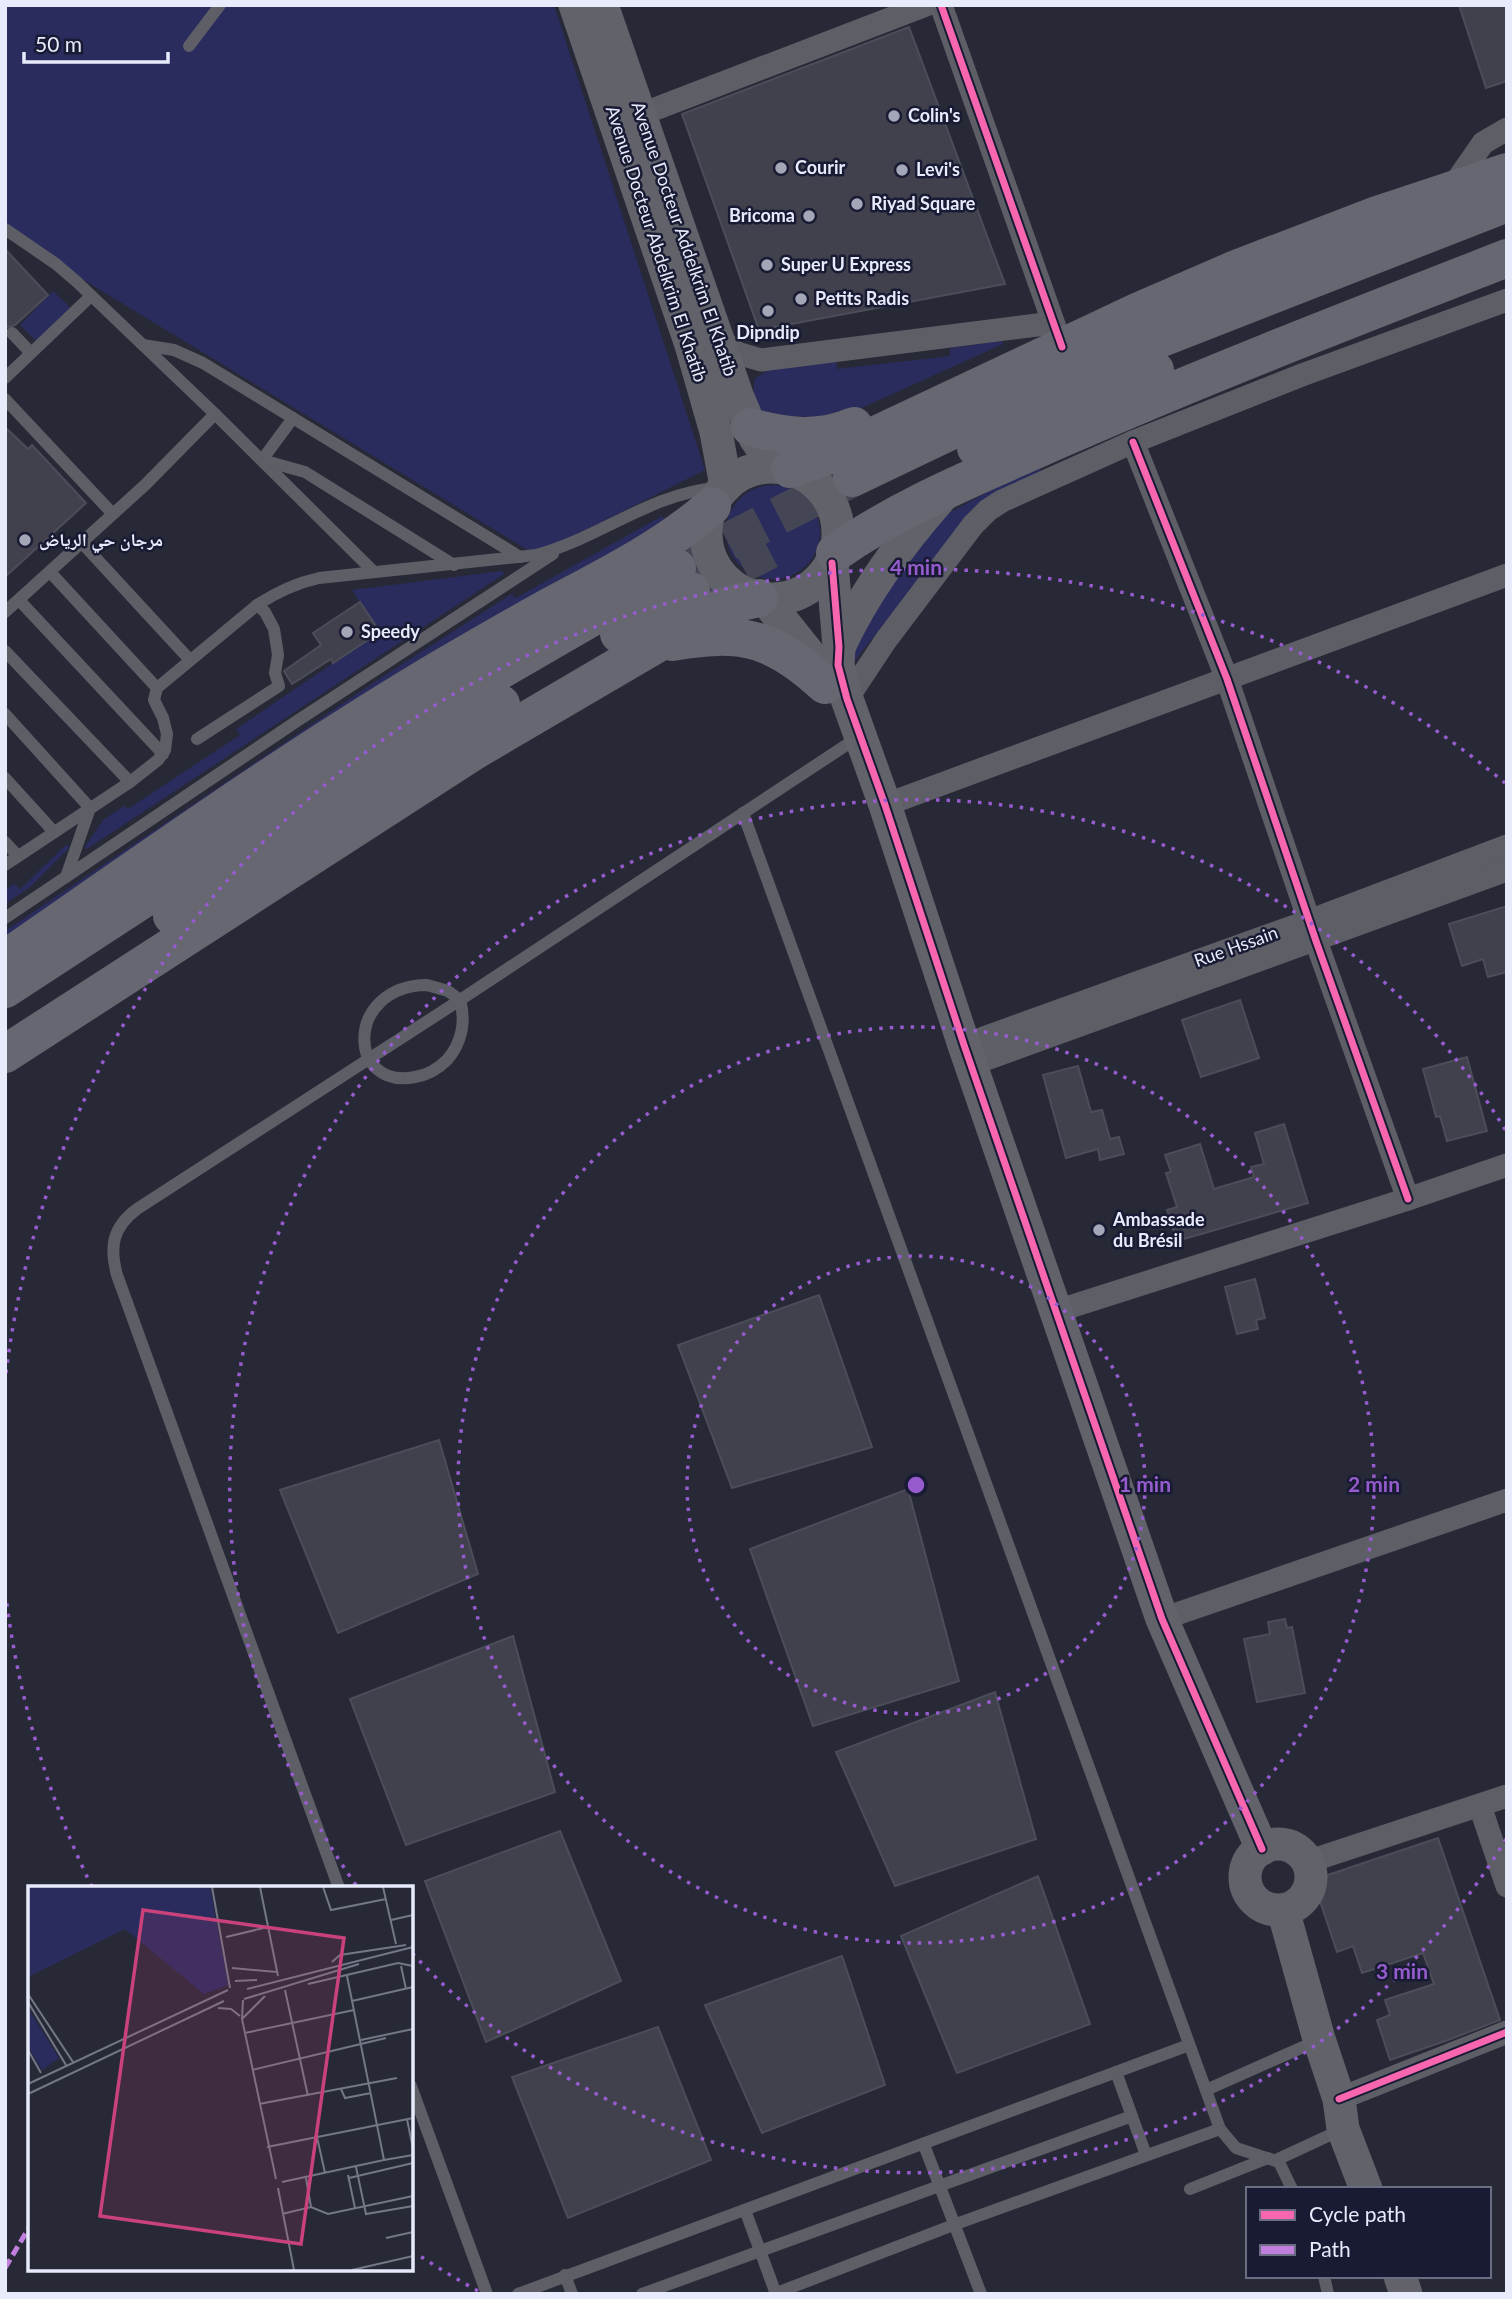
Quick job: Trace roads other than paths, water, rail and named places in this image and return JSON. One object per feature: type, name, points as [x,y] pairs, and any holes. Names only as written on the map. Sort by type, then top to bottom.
[{"type":"highway","points":[[782,468],[844,450],[946,402],[1057,335],[1450,190],[1507,172]]},
{"type":"highway","points":[[1507,203],[1072,373],[857,489],[1507,231]]},
{"type":"highway","points":[[834,558],[865,532],[949,489],[1078,449],[1166,393],[1507,258]]},
{"type":"highway","points":[[744,411],[781,435],[814,436],[846,429],[902,405],[946,402]]},
{"type":"highway","points":[[5,959],[306,754],[425,679],[672,538],[721,493]]},
{"type":"highway","points":[[5,989],[442,704],[684,580],[284,841],[5,1029]]},
{"type":"highway","points":[[5,1054],[474,751],[711,612],[732,604],[762,598]]},
{"type":"highway","points":[[653,645],[720,636],[755,640],[804,666],[836,692]]},
{"type":"street","name":"Avenue Docteur Abdelkrim El Khatib","points":[[575,5],[691,345],[716,432],[721,493]]},
{"type":"street","name":"Avenue Docteur Addelkrim El Khatib","points":[[603,5],[744,411],[782,468]]},
{"type":"street","points":[[642,114],[926,5]]},
{"type":"street","points":[[717,337],[737,353],[761,359],[1057,335],[941,5]]},
{"type":"street","points":[[1450,190],[1483,143],[1507,129]]},
{"type":"street","points":[[836,692],[886,640],[973,525],[988,510],[1078,449],[1133,442],[1302,375],[1507,300]]},
{"type":"street","points":[[744,411],[744,375],[761,359]]},
{"type":"street","points":[[1133,442],[1227,679],[1312,931],[1408,1199]]},
{"type":"street","points":[[834,558],[823,576],[811,587],[789,597],[762,598],[743,592],[729,583],[718,570],[706,539],[707,522],[721,493],[748,472],[782,468],[806,476],[820,487],[831,502],[838,527],[834,558],[839,647],[836,692]]},
{"type":"street","points":[[839,647],[851,621],[898,547],[949,489]]},
{"type":"street","points":[[885,805],[1507,575]]},
{"type":"street","points":[[762,598],[809,654],[836,692],[860,736],[1162,1619],[1262,1849]]},
{"type":"street","name":"Rue Hssain","points":[[1312,931],[1507,846]]},
{"type":"street","name":"Rue Hssain","points":[[967,1055],[1312,931],[1507,870]]},
{"type":"street","points":[[1057,1311],[1507,1165]]},
{"type":"street","points":[[1162,1619],[1507,1500]]},
{"type":"street","points":[[1307,1862],[1507,1796]]},
{"type":"street","points":[[1480,1806],[1507,1886]]},
{"type":"street","points":[[1283,1845],[1301,1854],[1307,1862],[1311,1872],[1308,1892],[1301,1901],[1283,1910],[1273,1910],[1255,1901],[1246,1884],[1248,1864],[1262,1849],[1283,1845]]},
{"type":"street","points":[[1283,1910],[1341,2114],[1365,2187]]},
{"type":"street","points":[[1341,2114],[1507,2032]]},
{"type":"lane","points":[[189,46],[220,5]]},
{"type":"lane","points":[[5,229],[55,264],[91,296],[373,571]]},
{"type":"lane","points":[[5,378],[91,296]]},
{"type":"lane","points":[[12,333],[29,355]]},
{"type":"lane","points":[[143,345],[188,355],[520,558]]},
{"type":"lane","points":[[5,399],[113,514]]},
{"type":"lane","points":[[5,612],[113,514],[215,414]]},
{"type":"lane","points":[[262,460],[293,418]]},
{"type":"lane","points":[[262,460],[291,467],[311,476],[454,565]]},
{"type":"lane","points":[[5,865],[152,766],[163,754],[167,734],[154,700],[157,688],[257,605],[289,587],[307,581],[373,571],[520,558],[565,546],[675,497],[721,493]]},
{"type":"lane","points":[[82,543],[190,660]]},
{"type":"lane","points":[[5,918],[565,546]]},
{"type":"lane","points":[[50,572],[157,688]]},
{"type":"lane","points":[[19,600],[163,754]]},
{"type":"lane","points":[[197,739],[279,686],[275,673],[278,654],[274,629],[265,612],[257,605]]},
{"type":"lane","points":[[5,651],[130,782]]},
{"type":"lane","points":[[5,714],[90,808]]},
{"type":"lane","points":[[338,1886],[119,1282],[111,1250],[117,1230],[131,1213],[860,736]]},
{"type":"lane","points":[[5,778],[54,832]]},
{"type":"lane","points":[[66,877],[90,808]]},
{"type":"lane","points":[[743,813],[1220,2130],[1236,2148],[1272,2159],[1283,2167],[1291,2187]]},
{"type":"lane","points":[[5,842],[19,856]]},
{"type":"lane","points":[[427,985],[448,991],[460,1000],[462,1034],[450,1056],[437,1068],[422,1075],[401,1078],[382,1073],[369,1059],[364,1039],[366,1025],[371,1012],[385,997],[405,988],[427,985]]},
{"type":"lane","points":[[1206,2090],[1319,2039]]},
{"type":"lane","points":[[518,2294],[1189,2045]]},
{"type":"lane","points":[[1116,2072],[1146,2155]]},
{"type":"lane","points":[[413,2091],[487,2294]]},
{"type":"lane","points":[[1190,2189],[1272,2159],[1341,2114]]},
{"type":"lane","points":[[642,2294],[1132,2116]]},
{"type":"lane","points":[[745,2210],[775,2294],[956,2224],[1220,2130]]},
{"type":"lane","points":[[924,2145],[981,2294]]},
{"type":"lane","points":[[565,2275],[572,2294]]},
{"type":"tunnel","points":[[677,568],[852,478]]},
{"type":"tunnel","points":[[691,591],[769,550]]},
{"type":"place","name":"Colin's","points":[[894,116]]},
{"type":"place","name":"Courir","points":[[781,168]]},
{"type":"place","name":"Levi's","points":[[902,170]]},
{"type":"place","name":"Riyad Square","points":[[857,204]]},
{"type":"place","name":"Bricoma","points":[[809,216]]},
{"type":"place","name":"Super U Express","points":[[767,265]]},
{"type":"place","name":"Petits Radis","points":[[801,299]]},
{"type":"place","name":"Dipndip","points":[[768,311]]},
{"type":"place","name":"مرجان حي الرياض","points":[[25,540]]},
{"type":"place","name":"Speedy","points":[[347,632]]},
{"type":"place","name":"Ambassade du Brésil","points":[[1099,1230]]}]
